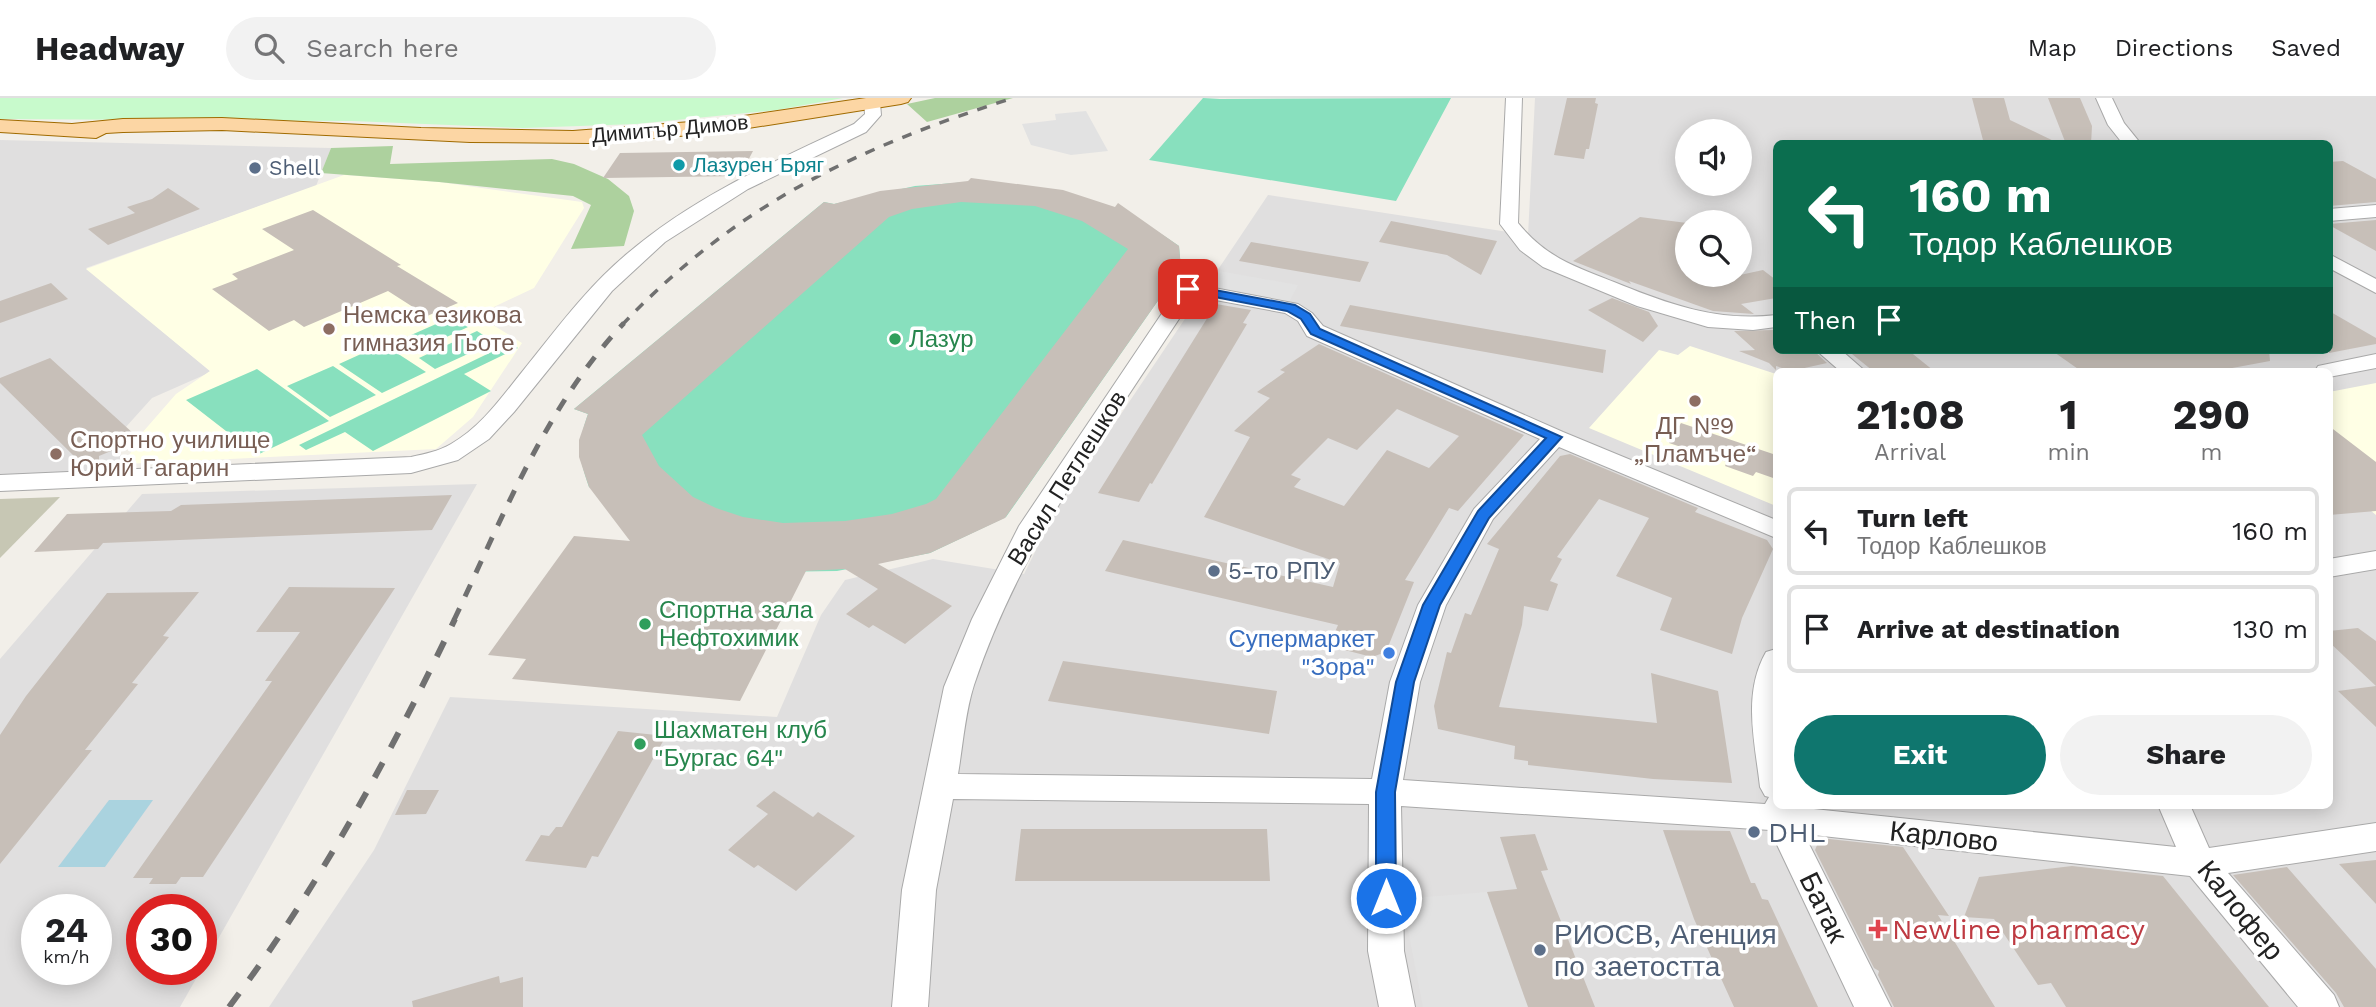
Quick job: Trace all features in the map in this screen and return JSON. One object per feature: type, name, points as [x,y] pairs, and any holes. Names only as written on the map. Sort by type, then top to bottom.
[{"type":"main road","name":"Димитър Димов","points":[[4,129],[402,138],[437,135],[608,136],[773,119],[901,98]]},
{"type":"street","points":[[1514,98],[1509,224],[1531,251],[1553,265],[1677,315],[1716,323],[1751,326],[1773,322]]},
{"type":"street","points":[[2104,98],[2116,125],[2129,140]]},
{"type":"street","points":[[0,483],[411,465],[438,459],[462,448],[502,413],[600,290],[635,257],[699,211],[745,184],[860,128],[873,115],[872,103]]},
{"type":"street","points":[[2333,215],[2376,211]]},
{"type":"street","points":[[2333,262],[2376,287]]},
{"type":"street","name":"Васил Петлешков","points":[[910,1007],[919,890],[959,687],[1016,555],[1032,526],[1188,289],[1291,307],[1305,317],[1315,331],[1555,437]]},
{"type":"street","points":[[1833,354],[1850,368]]},
{"type":"street","points":[[2333,370],[2376,361]]},
{"type":"street","points":[[1396,1007],[1386,951],[1385,792],[1405,682],[1432,605],[1483,515],[1555,437],[1773,529]]},
{"type":"street","points":[[2333,567],[2376,559]]},
{"type":"street","name":"Батак","points":[[1773,669],[1765,697],[1773,763]]},
{"type":"street","points":[[938,786],[1385,792]]},
{"type":"street","name":"Карлово","points":[[1385,792],[1773,804]]},
{"type":"street","name":"Батак","points":[[1780,809],[1873,1007]]},
{"type":"street","name":"Карлово","points":[[1814,809],[2199,863],[2376,837]]},
{"type":"street","name":"Калофер","points":[[2176,809],[2199,863],[2321,1007]]},
{"type":"shaded area","points":[[1535,98],[2376,98],[2376,1007],[269,1007],[374,850],[450,697],[777,717],[821,615],[845,580],[933,559],[1024,574],[1054,514],[1268,195],[1528,235]]},
{"type":"shaded area","points":[[1086,111],[1108,151],[1071,155],[1031,145],[1022,124],[1056,120],[1055,114]]},
{"type":"shaded area","points":[[0,140],[331,148],[316,186],[86,268],[211,372],[152,398],[116,438],[124,464],[0,484]]},
{"type":"shaded area","name":"Немска езикова гимназия Гьоте","points":[[344,175],[439,182],[582,202],[584,208],[534,288],[477,315],[522,343],[473,417],[436,449],[124,464],[142,433],[176,394],[210,371],[86,269]]},
{"type":"shaded area","points":[[1208,269],[1298,285],[1288,304],[1196,288]]},
{"type":"shaded area","name":"ДГ №9 „Пламъче“","points":[[1690,346],[1773,373],[1773,505],[1589,428],[1659,350],[1678,355]]},
{"type":"shaded area","points":[[2376,383],[2376,515],[2333,479],[2333,391]]},
{"type":"shaded area","points":[[477,484],[217,941],[217,894],[126,894],[126,985],[192,985],[180,1007],[0,1007],[0,659],[142,494]]},
{"type":"shaded area","points":[[60,497],[0,558],[0,499]]},
{"type":"shaded area","points":[[1487,892],[1528,1007],[1423,1007],[1402,899]]},
{"type":"green space","points":[[0,98],[843,98],[777,110],[636,124],[523,128],[352,121],[0,119]]},
{"type":"green space","points":[[935,98],[1013,98],[927,122],[907,104]]},
{"type":"green space","points":[[1203,98],[1451,98],[1396,201],[1149,160]]},
{"type":"green space","points":[[393,146],[390,164],[552,159],[574,164],[608,179],[629,196],[634,211],[624,246],[571,249],[591,205],[573,196],[321,173],[331,148]]},
{"type":"green space","name":"Лазур","points":[[981,181],[1037,188],[1084,198],[1130,216],[1179,246],[1181,268],[1006,517],[930,553],[837,571],[766,572],[589,487],[580,450],[588,414],[574,409],[824,202],[834,204],[915,186]]},
{"type":"green space","points":[[452,317],[468,327],[410,354],[393,343]]},
{"type":"green space","points":[[477,331],[494,342],[435,369],[419,358]]},
{"type":"green space","points":[[510,343],[518,348],[464,374],[491,391],[373,451],[345,432],[306,450],[299,445]]},
{"type":"green space","points":[[383,344],[426,372],[382,393],[339,364]]},
{"type":"green space","points":[[333,366],[376,395],[330,417],[287,386]]},
{"type":"green space","points":[[257,369],[329,421],[257,455],[186,400]]},
{"type":"water","points":[[109,800],[153,800],[105,867],[58,867]]},
{"type":"building","points":[[1567,98],[1596,98],[1595,103],[1598,104],[1589,149],[1586,149],[1584,159],[1554,155]]},
{"type":"building","points":[[1972,98],[2004,98],[2010,120],[2052,140],[1983,140]]},
{"type":"building","points":[[2048,98],[2080,98],[2092,126],[2091,140],[2064,140]]},
{"type":"building","name":"Лазурен Бряг","points":[[753,151],[740,176],[603,178],[620,153]]},
{"type":"building","points":[[2343,161],[2376,179],[2376,202],[2333,206],[2333,162]]},
{"type":"building","points":[[971,178],[1063,190],[1115,207],[1118,203],[1179,246],[1181,268],[1005,518],[930,553],[878,564],[952,606],[905,644],[873,625],[869,628],[846,614],[878,589],[845,569],[806,571],[740,701],[512,679],[526,659],[488,655],[574,536],[630,541],[589,487],[579,457],[579,440],[588,414],[574,409],[824,202],[834,204],[880,191],[968,181]],"holes":[[[961,202],[1035,206],[1082,221],[1128,249],[936,499],[892,514],[845,521],[783,523],[743,517],[716,508],[693,497],[659,466],[642,435],[889,217],[912,209]]]},
{"type":"building","points":[[168,188],[200,209],[108,245],[88,229],[135,213],[127,207],[152,199]]},
{"type":"building","points":[[313,210],[458,303],[427,316],[388,291],[304,327],[294,320],[269,331],[212,289],[238,279],[232,274],[294,250],[262,229]]},
{"type":"building","points":[[1640,217],[1675,221],[1675,287],[1752,287],[1752,272],[1763,270],[1773,278],[1773,299],[1741,304],[1754,314],[1713,311],[1629,281],[1631,284],[1573,261]]},
{"type":"building","points":[[2376,220],[2376,251],[2333,227],[2333,224]]},
{"type":"building","points":[[1391,221],[1497,241],[1481,275],[1447,255],[1379,242]]},
{"type":"building","points":[[1251,242],[1369,262],[1360,282],[1239,261]]},
{"type":"building","points":[[51,283],[68,299],[0,323],[0,301]]},
{"type":"building","points":[[1612,298],[1649,312],[1658,326],[1643,342],[1588,310]]},
{"type":"building","points":[[1216,304],[1251,310],[1243,323],[1247,324],[1152,484],[1150,483],[1139,502],[1098,493]]},
{"type":"building","points":[[1350,305],[1606,350],[1603,373],[1340,326]]},
{"type":"building","points":[[2333,313],[2376,338],[2376,344],[2333,352]]},
{"type":"building","points":[[1773,330],[1773,354],[1817,354],[1827,363],[1804,368],[1774,368],[1769,363],[1739,351],[1755,350],[1734,331]]},
{"type":"building","points":[[1319,344],[1524,435],[1458,511],[1449,508],[1405,580],[1414,582],[1386,652],[1372,657],[1329,646],[1338,625],[1105,571],[1123,540],[1333,587],[1340,563],[1204,517],[1250,437],[1234,431],[1270,398],[1257,392],[1285,372],[1280,370]],"holes":[[[1397,409],[1459,436],[1429,468],[1387,450],[1344,506],[1294,487],[1301,479],[1291,475],[1328,438],[1357,450]]]},
{"type":"building","points":[[1852,354],[1913,354],[1930,368],[1869,368]]},
{"type":"building","points":[[2057,354],[2269,354],[2270,361],[2232,368],[2077,368]]},
{"type":"building","points":[[50,358],[134,434],[123,446],[99,456],[99,461],[78,460],[0,383],[0,378]]},
{"type":"building","points":[[1681,423],[1773,454],[1773,478],[1756,472],[1753,476],[1725,466],[1727,462],[1669,443]]},
{"type":"building","points":[[2333,429],[2376,462],[2376,511],[2333,515]]},
{"type":"building","points":[[1570,454],[1698,508],[1695,512],[1767,540],[1773,549],[1742,618],[1732,654],[1660,630],[1672,598],[1616,576],[1649,518],[1599,499],[1557,557],[1562,559],[1550,581],[1558,584],[1548,611],[1524,606],[1522,625],[1499,707],[1657,723],[1651,673],[1718,691],[1732,783],[1653,779],[1528,765],[1528,761],[1514,759],[1515,746],[1438,729],[1434,706],[1447,652],[1451,653],[1465,613],[1471,615],[1499,549],[1487,544],[1560,456]]},
{"type":"building","points":[[452,495],[432,530],[103,543],[98,549],[34,552],[67,514],[171,511],[181,505]]},
{"type":"building","points":[[289,587],[395,588],[203,877],[181,877],[176,884],[149,884],[153,878],[133,878],[272,681],[265,681],[300,632],[256,632]]},
{"type":"building","points":[[199,592],[163,636],[169,637],[132,683],[138,684],[85,750],[92,750],[0,864],[0,735],[26,696],[107,593]]},
{"type":"building","points":[[2358,628],[2376,641],[2376,686],[2333,646],[2333,631]]},
{"type":"building","points":[[1063,661],[1277,691],[1269,734],[1048,701]]},
{"type":"building","points":[[2376,686],[2376,727],[2338,691]]},
{"type":"building","points":[[618,731],[666,736],[598,857],[592,856],[586,868],[525,861],[541,835],[549,836],[556,827],[562,827]]},
{"type":"building","points":[[407,790],[439,790],[426,814],[395,815]]},
{"type":"building","points":[[774,791],[813,817],[818,812],[855,836],[796,891],[758,865],[754,868],[728,850],[768,814],[756,806]]},
{"type":"building","points":[[1021,829],[1267,829],[1270,881],[1015,881]]},
{"type":"building","points":[[1663,830],[1730,831],[1751,883],[1755,883],[1762,899],[1768,900],[1818,1007],[1734,1007],[1694,919]]},
{"type":"building","name":"РИОСВ, Агенция по заетостта","points":[[1535,834],[1548,870],[1541,871],[1595,1007],[1528,1007],[1487,892],[1517,889],[1500,837]]},
{"type":"building","points":[[1820,838],[1903,847],[1949,916],[1938,915],[1995,1007],[1894,1007],[1878,975],[1879,971],[1874,968],[1815,850]]},
{"type":"building","points":[[2376,860],[2376,904],[2339,864]]},
{"type":"building","points":[[2072,866],[2163,876],[2269,1007],[2066,1007],[2051,983],[2038,985],[1994,919],[1964,917],[1979,877]]},
{"type":"building","points":[[2287,867],[2376,969],[2376,1007],[2344,1007],[2336,993],[2233,875]]},
{"type":"building","points":[[499,976],[500,983],[523,977],[523,1007],[413,1007],[412,1001]]},
{"type":"railway","points":[[624,323],[665,283],[710,246],[755,213],[802,185],[902,138],[1013,98]]},
{"type":"railway","points":[[454,620],[508,503],[549,426],[596,355],[624,323]]},
{"type":"railway","points":[[229,1007],[294,914],[352,819],[455,619]]},
{"type":"place","name":"Лазурен Бряг","points":[[679,165]]},
{"type":"place","name":"Shell","points":[[255,168]]},
{"type":"place","name":"Немска езикова гимназия Гьоте","points":[[329,329]]},
{"type":"place","name":"Лазур","points":[[895,339]]},
{"type":"place","name":"ДГ №9 „Пламъче“","points":[[1695,401]]},
{"type":"place","name":"Спортно училище Юрий Гагарин","points":[[56,454]]},
{"type":"place","name":"5-то РПУ","points":[[1214,571]]},
{"type":"place","name":"Спортна зала Нефтохимик","points":[[645,624]]},
{"type":"place","name":"Супермаркет \"Зора\"","points":[[1389,653]]},
{"type":"place","name":"Шахматен клуб \"Бургас 64\"","points":[[640,744]]},
{"type":"place","name":"DHL","points":[[1754,832]]},
{"type":"place","name":"Newline pharmacy","points":[[1878,929]]},
{"type":"place","name":"РИОСВ, Агенция по заетостта","points":[[1540,950]]},
{"type":"route","points":[[1188,289],[1291,307],[1305,317],[1315,331],[1555,437],[1483,515],[1432,605],[1405,682],[1385,792],[1386,898]]}]
